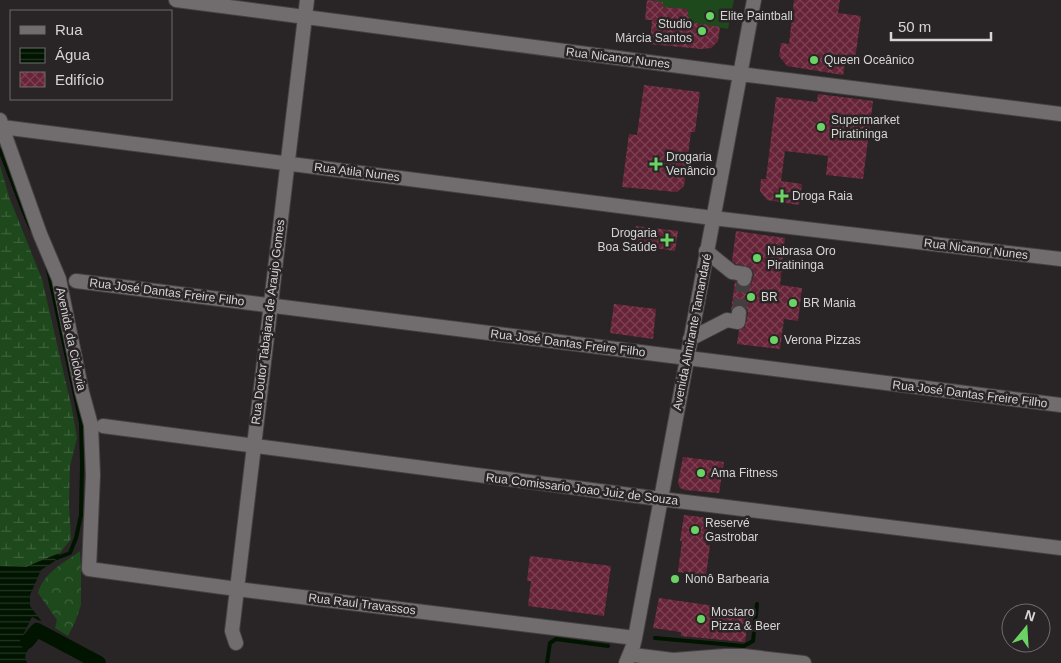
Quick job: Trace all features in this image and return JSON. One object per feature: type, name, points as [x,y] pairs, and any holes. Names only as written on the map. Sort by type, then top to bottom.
[{"type":"street","name":"Rua Nicanor Nunes","points":[[176,0],[1061,114]]},
{"type":"street","name":"Rua Doutor Tabajara de Araujo Gomes","points":[[236,643],[232,631],[307,0]]},
{"type":"street","name":"Avenida Almirante Tamandaré","points":[[630,655],[754,0]]},
{"type":"street","name":"Rua Atila Nunes","points":[[1,122],[287,163],[713,218]]},
{"type":"street","name":"Avenida da Ciclovia","points":[[1,122],[37,225],[59,279],[82,392],[91,425],[93,475],[89,569]]},
{"type":"street","name":"Rua Nicanor Nunes","points":[[713,218],[1061,259]]},
{"type":"street","points":[[706,251],[732,272],[745,274],[744,279]]},
{"type":"street","name":"Rua José Dantas Freire Filho","points":[[76,281],[1061,406]]},
{"type":"street","points":[[690,339],[727,320],[738,322],[739,313]]},
{"type":"street","name":"Rua Comissario Joao Juiz de Souza","points":[[103,426],[661,499],[1061,548]]},
{"type":"street","name":"Rua Raul Travassos","points":[[89,569],[237,589],[630,655],[673,660],[743,656],[804,663]]},
{"type":"green space","name":"Elite Paintball","points":[[647,0],[734,0],[728,29],[690,22],[687,9],[663,7],[663,2]]},
{"type":"green space","points":[[0,165],[9,197],[42,279],[77,438],[70,466],[69,504],[71,539],[60,553],[26,567],[0,566]]},
{"type":"green space","points":[[80,551],[81,605],[68,636],[55,628],[57,620],[38,593],[49,574]]},
{"type":"water","points":[[60,553],[55,561],[41,570],[30,595],[30,606],[42,622],[32,617],[23,635],[29,648],[25,656],[27,663],[0,663],[0,566],[26,567]]},
{"type":"building","points":[[647,0],[663,2],[663,7],[687,9],[690,22],[720,27],[718,41],[711,48],[701,49],[650,44],[652,20],[645,20]]},
{"type":"building","points":[[794,0],[840,0],[838,13],[861,16],[854,66],[845,65],[843,75],[787,66],[779,56],[781,43],[789,44]]},
{"type":"building","points":[[644,85],[700,92],[695,132],[691,132],[684,186],[677,192],[622,187],[629,134],[637,135]]},
{"type":"building","name":"Supermarket Piratininga","points":[[818,94],[873,101],[863,179],[826,175],[828,156],[785,151],[781,181],[802,184],[799,205],[767,200],[760,191],[761,179],[766,179],[776,97],[817,102]]},
{"type":"building","points":[[636,226],[678,231],[675,251],[634,245]]},
{"type":"building","points":[[736,231],[785,238],[780,285],[802,288],[798,321],[784,319],[780,349],[737,344],[739,330],[745,327],[748,313],[745,306],[740,304],[735,305],[731,311],[735,281],[739,286],[746,287],[751,284],[754,275],[750,267],[736,264],[732,261]]},
{"type":"building","points":[[614,304],[656,309],[653,339],[610,333]]},
{"type":"building","name":"Ama Fitness","points":[[683,457],[724,462],[719,493],[680,488],[678,483]]},
{"type":"building","points":[[684,515],[709,518],[706,545],[710,545],[706,576],[678,572]]},
{"type":"building","points":[[530,556],[611,566],[604,616],[528,606],[531,581],[527,581]]},
{"type":"building","name":"Mostaro Pizza & Beer","points":[[659,598],[749,611],[745,642],[681,636],[681,632],[653,628]]},
{"type":"waterway","points":[[0,150],[31,229]]},
{"type":"waterway","points":[[47,265],[81,423],[81,515],[76,538],[70,553],[57,558]]},
{"type":"waterway","points":[[655,638],[744,646],[753,641],[757,604]]},
{"type":"waterway","points":[[27,642],[37,630],[99,663]]},
{"type":"waterway","points":[[547,663],[550,643],[556,639],[608,646]]},
{"type":"tunnel","points":[[739,313],[744,279]]},
{"type":"place","name":"Elite Paintball","points":[[710,16]]},
{"type":"place","name":"Studio Márcia Santos","points":[[702,31]]},
{"type":"place","name":"Queen Oceânico","points":[[814,60]]},
{"type":"place","name":"Supermarket Piratininga","points":[[821,127]]},
{"type":"place","name":"Drogaria Venâncio","points":[[656,164]]},
{"type":"place","name":"Droga Raia","points":[[782,196]]},
{"type":"place","name":"Drogaria Boa Saúde","points":[[667,240]]},
{"type":"place","name":"Nabrasa Oro Piratininga","points":[[757,258]]},
{"type":"place","name":"BR","points":[[751,297]]},
{"type":"place","name":"BR Mania","points":[[793,303]]},
{"type":"place","name":"Verona Pizzas","points":[[774,340]]},
{"type":"place","name":"Ama Fitness","points":[[701,473]]},
{"type":"place","name":"Reservé Gastrobar","points":[[695,530]]},
{"type":"place","name":"Nonô Barbearia","points":[[675,579]]},
{"type":"place","name":"Mostaro Pizza & Beer","points":[[701,619]]}]
